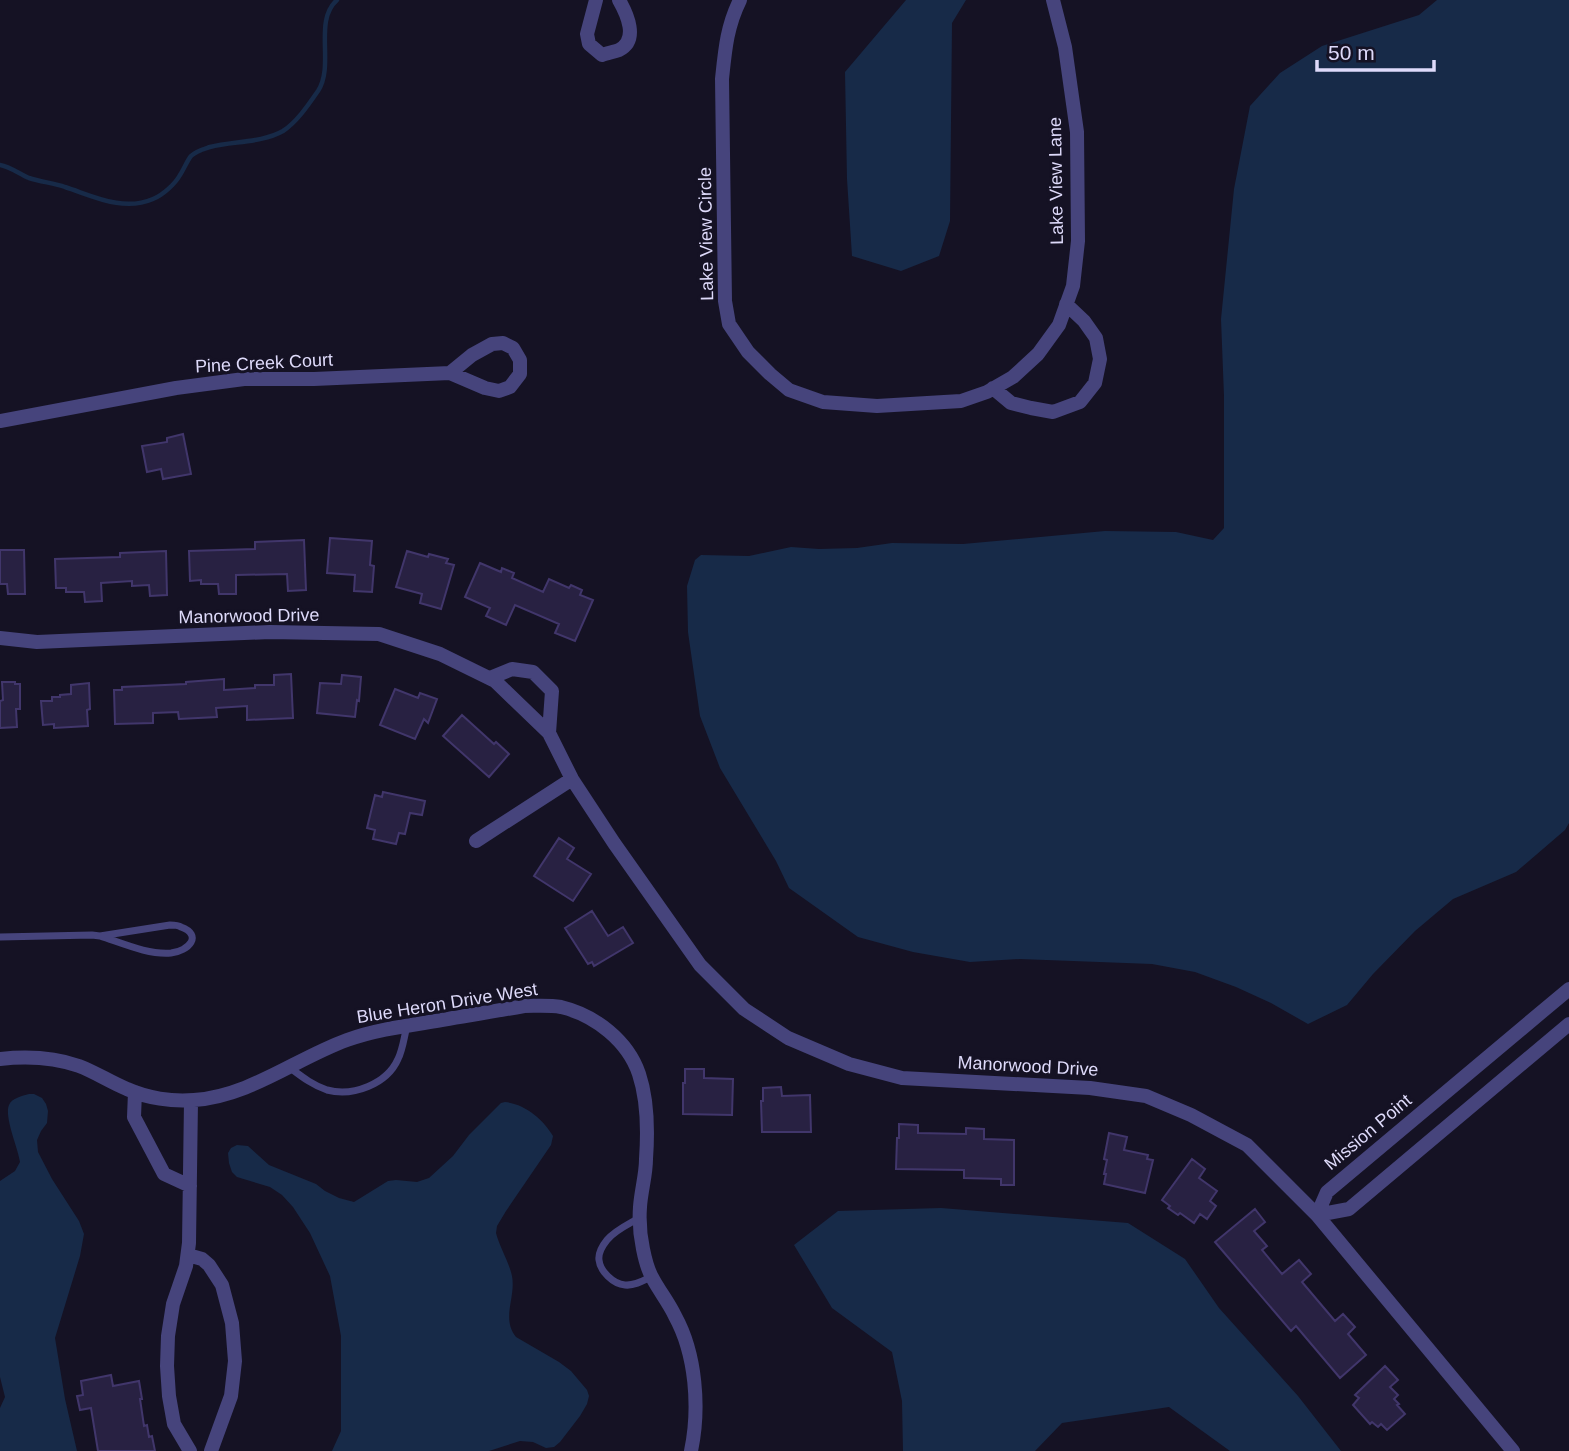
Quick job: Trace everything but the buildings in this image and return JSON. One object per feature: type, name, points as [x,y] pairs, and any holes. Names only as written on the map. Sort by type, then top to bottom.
[{"type":"street","points":[[596,0],[587,34],[589,44],[602,55],[622,49],[629,39],[630,22],[619,0]]},
{"type":"street","name":"Lake View Circle","points":[[740,0],[725,43],[722,79],[725,301],[729,324],[748,352],[789,390],[823,402],[877,406],[961,401],[1013,377],[1038,354]]},
{"type":"street","name":"Lake View Lane","points":[[1038,354],[1059,326],[1073,286],[1078,241],[1077,132],[1065,47],[1054,0]]},
{"type":"street","points":[[993,388],[1011,403],[1054,412],[1080,402],[1095,383],[1100,359],[1096,338],[1084,321],[1066,304]]},
{"type":"street","name":"Pine Creek Court","points":[[0,421],[176,388],[244,379],[450,373],[499,391],[510,387],[520,374],[520,360],[513,348],[503,343],[492,344],[472,355],[450,373]]},
{"type":"street","name":"Manorwood Drive","points":[[0,638],[37,642],[270,632],[379,634],[440,654],[490,678],[549,733],[572,779],[700,965],[744,1009],[788,1038],[849,1064],[902,1078],[1090,1088],[1146,1096],[1191,1115],[1247,1145],[1317,1215],[1513,1451]]},
{"type":"street","points":[[490,678],[512,669],[533,672],[552,691],[549,733]]},
{"type":"street","points":[[475,841],[572,779]]},
{"type":"street","name":"Mission Point","points":[[1317,1215],[1327,1192],[1569,989]]},
{"type":"street","name":"Blue Heron Drive West","points":[[0,1059],[16,1057],[61,1060],[135,1092],[167,1100],[191,1101],[231,1094],[349,1039],[383,1030],[524,1006],[545,1005],[562,1007],[594,1021],[621,1043],[633,1060],[644,1093],[646,1160],[640,1229],[651,1277],[678,1320],[689,1352],[695,1387],[694,1437],[691,1451]]},
{"type":"street","points":[[1317,1215],[1349,1209],[1569,1024]]},
{"type":"street","points":[[135,1092],[134,1118],[164,1174],[190,1186]]},
{"type":"street","points":[[190,1451],[174,1424],[167,1366],[173,1304],[188,1255],[191,1101]]},
{"type":"street","points":[[188,1255],[202,1259],[209,1265],[222,1285],[232,1323],[235,1361],[231,1396],[211,1451]]},
{"type":"lane","points":[[0,937],[82,934],[167,953],[181,952],[191,943],[188,931],[170,925],[100,936]]},
{"type":"lane","points":[[289,1067],[307,1081],[326,1089],[343,1092],[372,1084],[387,1076],[398,1059],[407,1026]]},
{"type":"lane","points":[[640,1217],[609,1238],[600,1253],[599,1262],[611,1279],[623,1285],[636,1284],[651,1277]]},
{"type":"water","points":[[906,0],[966,0],[952,23],[950,221],[939,256],[901,271],[852,256],[845,72]]},
{"type":"water","points":[[1437,0],[1569,0],[1569,823],[1565,830],[1516,872],[1453,899],[1415,931],[1347,1005],[1308,1024],[1271,1003],[1195,972],[1152,964],[1020,959],[970,962],[913,952],[858,937],[789,888],[776,861],[720,768],[700,716],[688,632],[687,586],[695,560],[701,555],[749,556],[791,547],[819,549],[857,548],[892,543],[963,544],[1105,531],[1176,532],[1213,540],[1224,528],[1221,319],[1234,189],[1250,106],[1280,73],[1322,46],[1419,15]]},
{"type":"water","points":[[29,1094],[42,1098],[48,1111],[47,1123],[37,1140],[38,1152],[84,1234],[55,1338],[77,1451],[0,1451],[0,1408],[5,1397],[0,1377],[0,1181],[15,1171],[20,1162],[10,1125],[9,1105],[15,1099]]},
{"type":"water","points":[[505,1102],[533,1113],[553,1136],[551,1145],[497,1226],[496,1233],[512,1276],[510,1323],[516,1337],[571,1371],[587,1390],[587,1404],[554,1447],[546,1448],[533,1442],[520,1441],[489,1451],[332,1451],[341,1431],[341,1336],[330,1276],[310,1233],[293,1207],[270,1187],[237,1177],[232,1172],[228,1153],[237,1145],[248,1146],[269,1165],[316,1184],[339,1198],[354,1202],[388,1181],[417,1182],[429,1178],[501,1103]]},
{"type":"water","points":[[941,1208],[1128,1223],[1185,1259],[1219,1308],[1298,1396],[1341,1451],[1230,1451],[1169,1407],[1062,1423],[1035,1451],[903,1451],[902,1401],[892,1352],[832,1308],[794,1245],[838,1211]]},
{"type":"waterway","points":[[0,165],[29,178],[108,201],[131,204],[157,197],[175,182],[195,153],[210,147],[275,135],[298,118],[323,80],[326,19],[337,0]]}]
